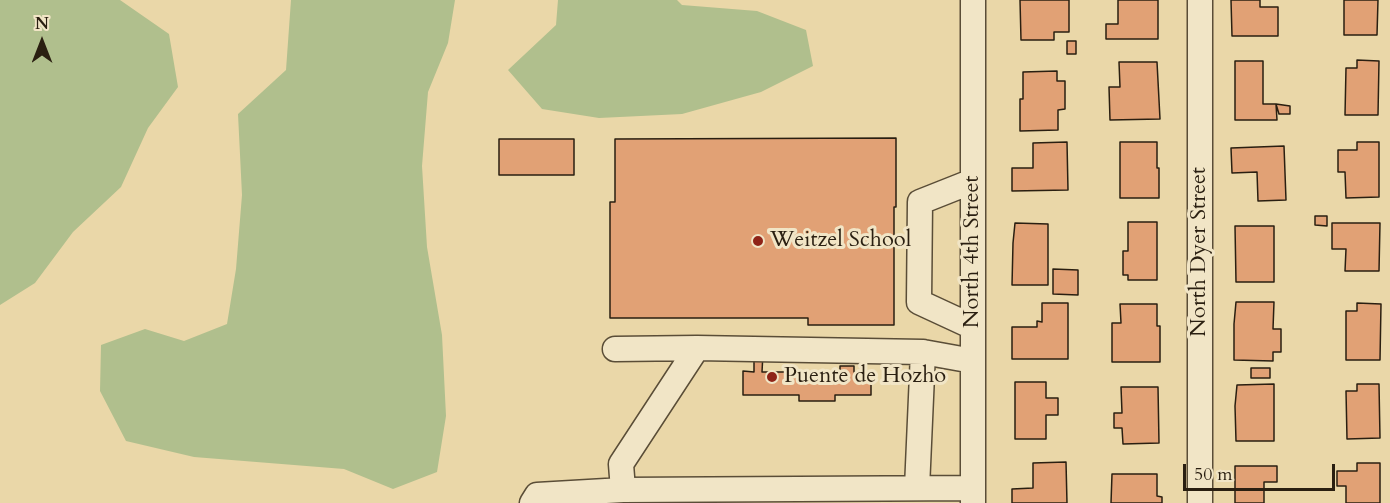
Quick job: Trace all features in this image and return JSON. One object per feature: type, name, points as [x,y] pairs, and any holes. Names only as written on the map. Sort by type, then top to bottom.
[{"type":"street","name":"North 4th Street","points":[[973,0],[973,496]]},
{"type":"street","name":"North Dyer Street","points":[[1200,0],[1200,503]]},
{"type":"street","points":[[973,181],[920,202],[919,302],[973,327]]},
{"type":"street","points":[[623,490],[621,464],[697,348]]},
{"type":"street","points":[[615,349],[924,352],[973,361]]},
{"type":"street","points":[[917,488],[924,352]]},
{"type":"street","points":[[532,503],[537,495],[623,490],[674,496],[773,489],[917,488],[973,496]]},
{"type":"street","points":[[728,503],[731,500],[773,489]]},
{"type":"green space","points":[[0,0],[120,0],[169,34],[178,87],[148,128],[121,187],[73,232],[35,283],[0,305]]},
{"type":"green space","points":[[291,0],[455,0],[448,43],[428,92],[422,166],[427,247],[442,335],[446,416],[437,472],[393,489],[344,469],[194,457],[126,441],[100,391],[101,345],[145,329],[184,341],[227,324],[236,269],[242,195],[238,114],[286,70]]},
{"type":"green space","points":[[558,0],[677,0],[682,5],[757,11],[806,30],[813,66],[761,92],[682,114],[599,118],[542,109],[508,70],[556,25]]},
{"type":"building","points":[[1020,0],[1069,0],[1069,32],[1054,32],[1054,40],[1021,40]]},
{"type":"building","points":[[1118,0],[1158,0],[1158,39],[1106,39],[1106,24],[1118,24]]},
{"type":"building","points":[[1231,0],[1260,0],[1260,7],[1278,7],[1278,36],[1232,36]]},
{"type":"building","points":[[1344,0],[1378,0],[1377,35],[1344,35]]},
{"type":"building","points":[[1067,41],[1076,41],[1076,54],[1067,54]]},
{"type":"building","points":[[1357,60],[1379,61],[1378,115],[1345,115],[1346,68],[1357,68]]},
{"type":"building","points":[[1235,61],[1263,61],[1263,104],[1276,104],[1277,120],[1235,120]]},
{"type":"building","points":[[1119,62],[1157,62],[1160,119],[1110,120],[1109,87],[1120,87]]},
{"type":"building","points":[[1057,71],[1057,81],[1065,81],[1065,109],[1058,110],[1058,130],[1020,131],[1023,72]]},
{"type":"building","points":[[1276,104],[1290,106],[1290,114],[1279,114]]},
{"type":"building","points":[[896,138],[894,325],[808,325],[808,318],[610,318],[610,202],[615,202],[615,139]]},
{"type":"building","points":[[499,139],[574,139],[574,175],[499,175]]},
{"type":"building","points":[[1067,142],[1068,190],[1012,191],[1012,168],[1033,168],[1033,143]]},
{"type":"building","points":[[1120,142],[1157,142],[1159,198],[1120,198]]},
{"type":"building","points":[[1357,142],[1379,142],[1379,197],[1346,198],[1345,172],[1338,172],[1338,150],[1357,150]]},
{"type":"building","points":[[1284,146],[1286,200],[1258,201],[1257,172],[1232,173],[1231,148]]},
{"type":"building","points":[[1315,216],[1327,216],[1327,226],[1315,225]]},
{"type":"building","points":[[1128,222],[1157,222],[1157,280],[1128,280],[1128,275],[1123,275],[1123,251],[1128,251]]},
{"type":"building","points":[[1015,223],[1048,224],[1048,285],[1012,285]]},
{"type":"building","points":[[1332,223],[1380,223],[1379,271],[1345,271],[1346,249],[1332,249]]},
{"type":"building","points":[[1235,226],[1274,226],[1274,282],[1236,282]]},
{"type":"building","points":[[1053,269],[1078,270],[1078,295],[1053,294]]},
{"type":"building","points":[[1236,302],[1274,302],[1273,329],[1281,329],[1281,352],[1273,352],[1273,361],[1234,360]]},
{"type":"building","points":[[1042,303],[1068,303],[1068,359],[1012,359],[1012,327],[1037,327],[1037,321],[1042,322]]},
{"type":"building","points":[[1357,303],[1381,304],[1380,360],[1346,360],[1346,311],[1357,311]]},
{"type":"building","points":[[1120,304],[1157,304],[1157,326],[1160,326],[1160,362],[1112,362],[1112,323],[1121,323]]},
{"type":"building","name":"Puente de Hozho","points":[[754,353],[763,353],[762,372],[802,372],[802,382],[815,382],[815,372],[840,372],[840,366],[854,366],[854,372],[871,372],[871,395],[835,395],[835,401],[799,401],[799,395],[743,395],[743,371],[754,372]]},
{"type":"building","points":[[1251,368],[1270,368],[1270,378],[1251,378]]},
{"type":"building","points":[[1015,382],[1046,382],[1046,398],[1058,398],[1058,415],[1046,415],[1046,439],[1015,439]]},
{"type":"building","points":[[1274,384],[1274,441],[1236,441],[1237,385]]},
{"type":"building","points":[[1357,384],[1379,384],[1380,438],[1347,439],[1346,391],[1357,391]]},
{"type":"building","points":[[1121,387],[1158,387],[1159,443],[1123,444],[1122,428],[1114,428],[1114,413],[1122,413]]},
{"type":"building","points":[[1066,462],[1067,503],[1012,503],[1012,489],[1033,488],[1033,463]]},
{"type":"building","points":[[1357,463],[1380,463],[1380,503],[1346,503],[1346,486],[1337,486],[1337,471],[1357,471]]},
{"type":"building","points":[[1235,466],[1277,466],[1277,482],[1264,482],[1264,503],[1235,503]]},
{"type":"building","points":[[1112,474],[1157,474],[1157,496],[1162,497],[1162,503],[1111,503]]},
{"type":"place","name":"Weitzel School","points":[[758,241]]},
{"type":"place","name":"Puente de Hozho","points":[[772,377]]}]
